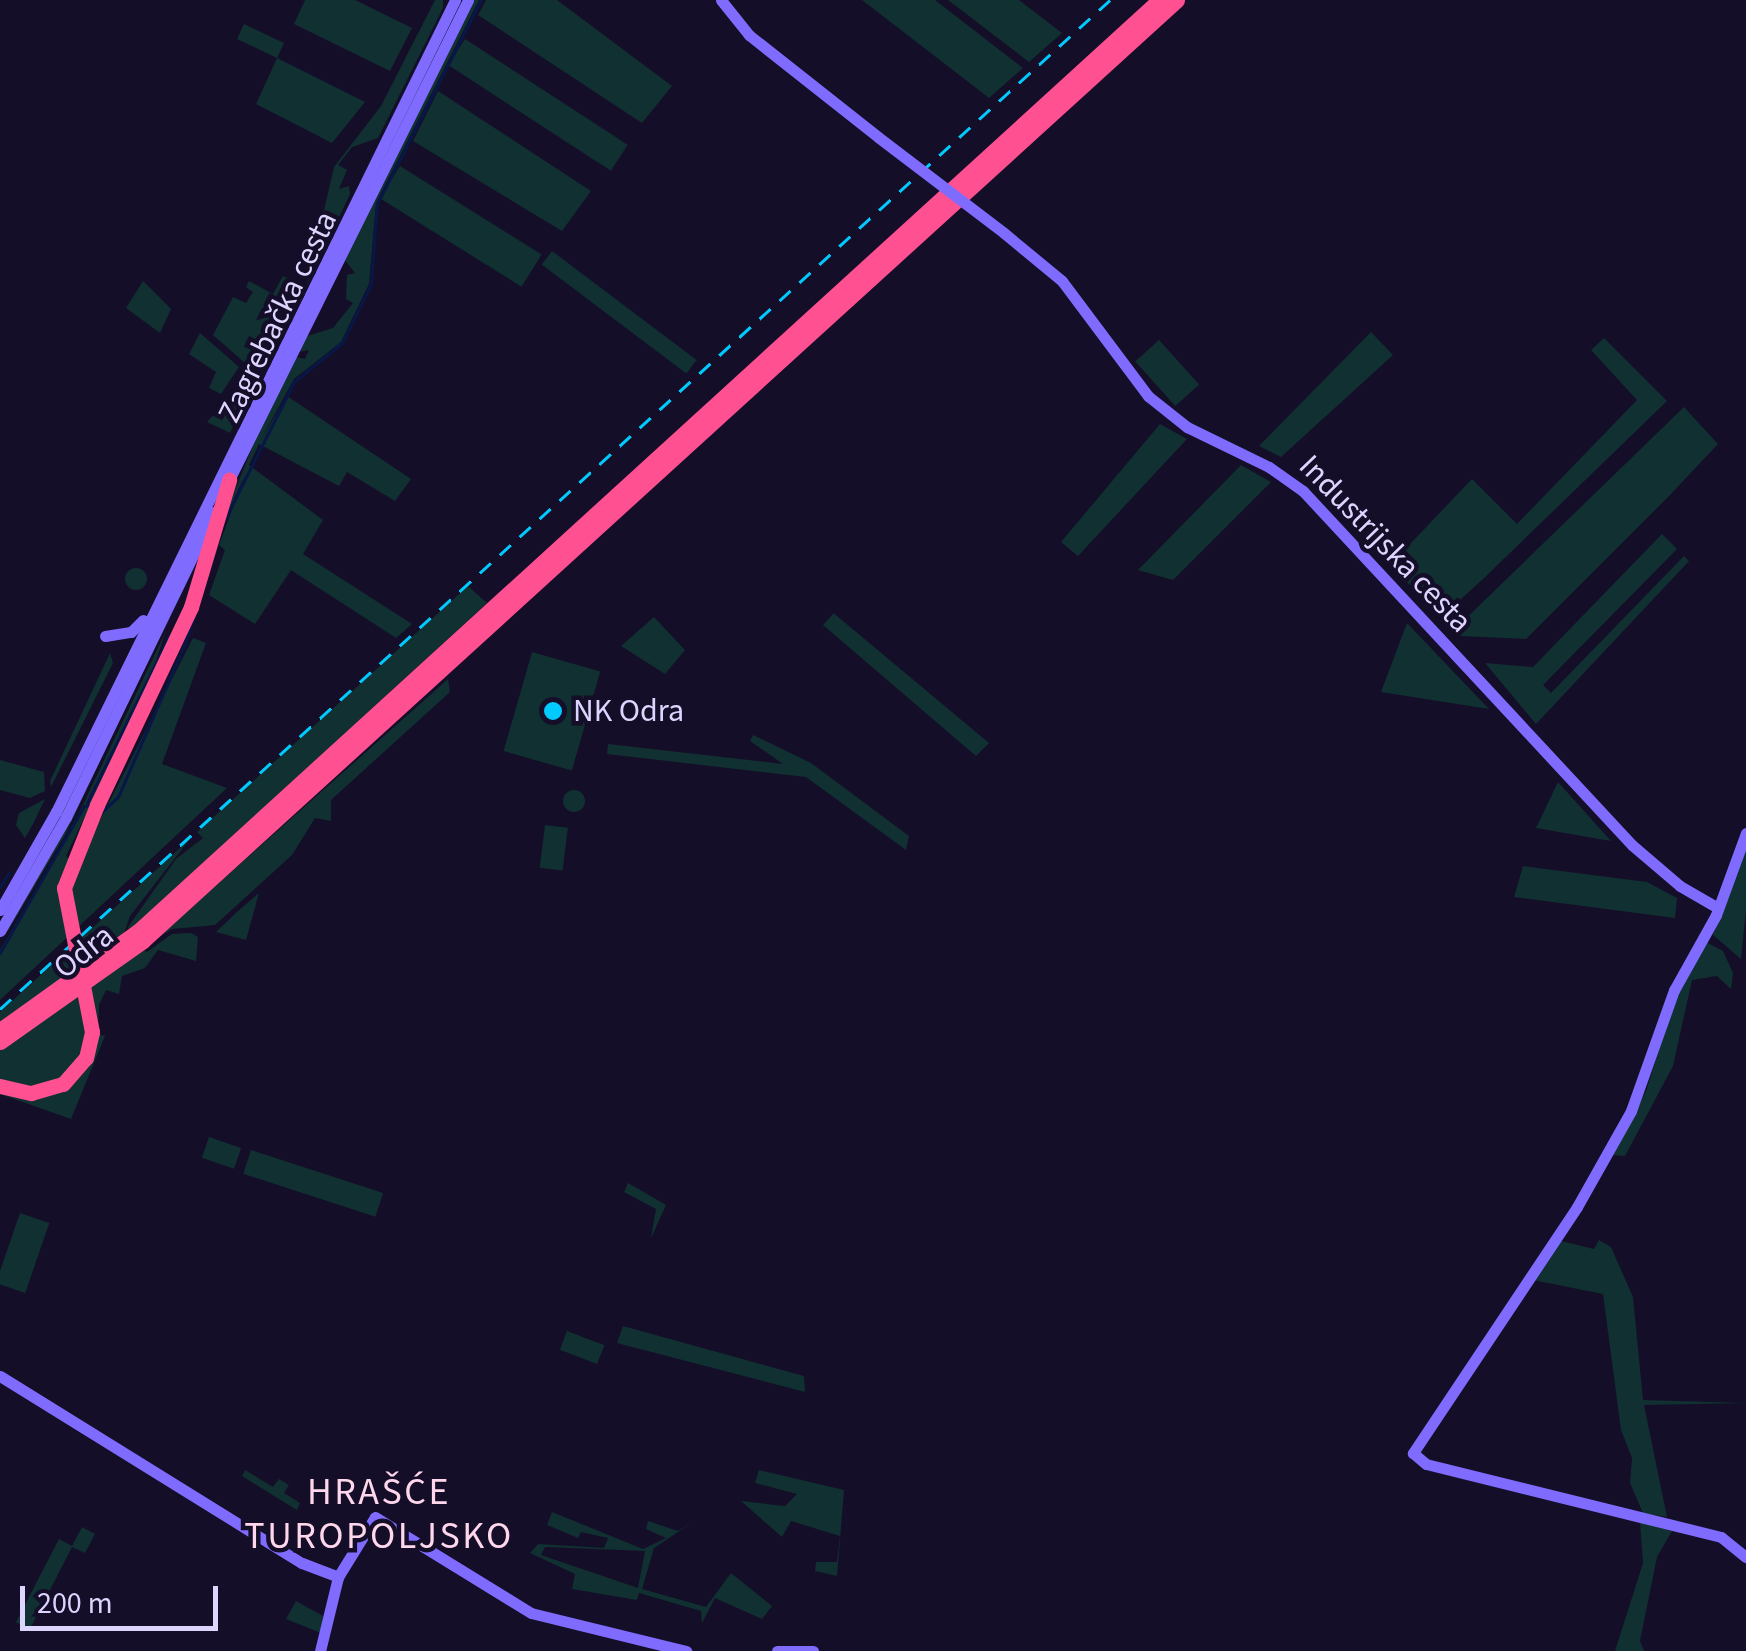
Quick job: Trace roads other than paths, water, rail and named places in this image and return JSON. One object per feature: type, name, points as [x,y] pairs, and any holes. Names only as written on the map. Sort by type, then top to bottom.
[{"type":"highway","points":[[190,892],[1159,0]]},
{"type":"highway","points":[[190,892],[1177,0]]},
{"type":"highway","points":[[0,1086],[31,1093],[56,1088],[76,1073],[90,1047],[64,888],[97,805],[190,607],[229,480]]},
{"type":"highway","name":"Odra","points":[[0,1030],[94,967],[190,892]]},
{"type":"highway","name":"Odra","points":[[0,1042],[98,979],[190,892]]},
{"type":"main road","name":"Zagrebačka cesta","points":[[136,659],[158,601],[456,0]]},
{"type":"main road","name":"Zagrebačka cesta","points":[[136,659],[468,0]]},
{"type":"main road","name":"Industrijska cesta","points":[[721,0],[749,34],[1062,281],[1148,396],[1187,428],[1278,472],[1303,491],[1632,846],[1680,886],[1718,908]]},
{"type":"main road","points":[[106,636],[132,632],[158,601]]},
{"type":"main road","points":[[0,910],[136,659]]},
{"type":"main road","points":[[0,931],[50,848],[136,659]]},
{"type":"main road","points":[[1746,833],[1718,908],[1681,974],[1645,1083],[1620,1132],[1414,1454],[1426,1464],[1721,1537],[1746,1557]]},
{"type":"main road","points":[[0,1376],[290,1555],[338,1577]]},
{"type":"main road","points":[[320,1651],[338,1577],[375,1517],[530,1614],[686,1651]]},
{"type":"main road","points":[[777,1651],[813,1651]]},
{"type":"waterway","points":[[225,519],[294,382],[342,343],[371,284],[377,204],[481,0]]},
{"type":"waterway","points":[[104,810],[118,797],[185,644],[215,550]]},
{"type":"waterway","points":[[87,803],[169,636]]},
{"type":"waterway","points":[[0,953],[84,806],[92,805]]},
{"type":"waterway","points":[[0,887],[9,872]]},
{"type":"railway","points":[[0,1009],[1110,0]]},
{"type":"place","name":"NK Odra","points":[[553,711]]},
{"type":"district","name":"HRAŠĆE TUROPOLJSKO","points":[[379,1515]]}]
